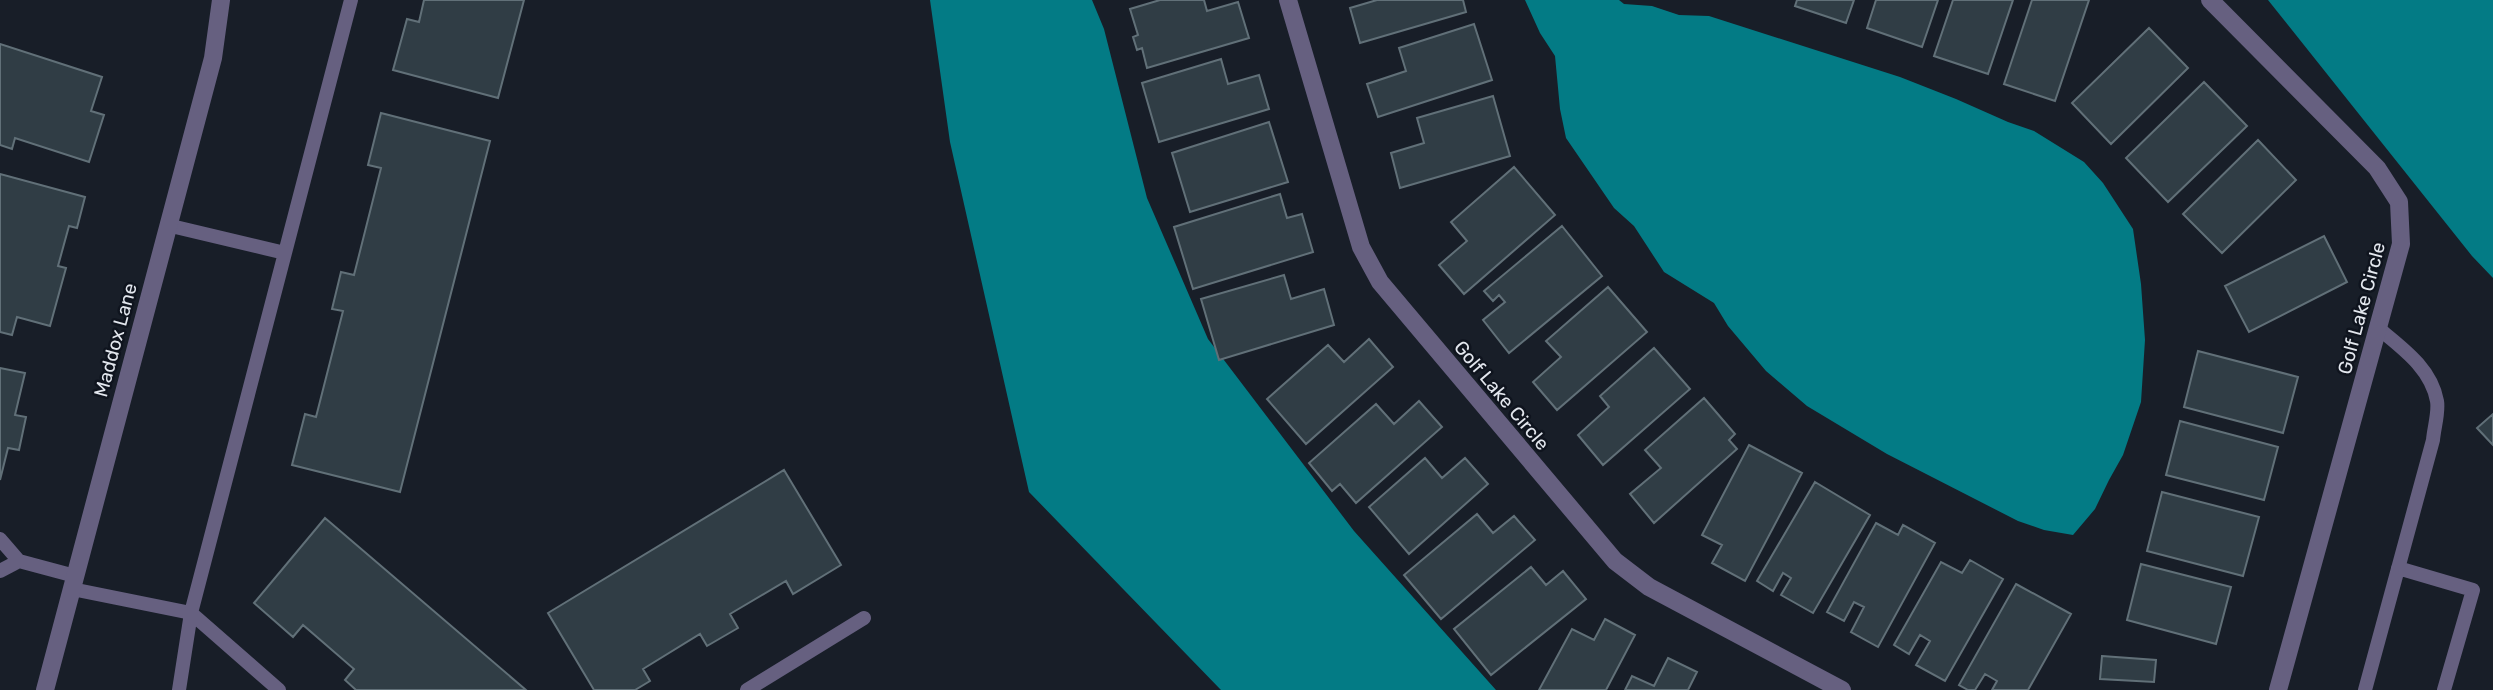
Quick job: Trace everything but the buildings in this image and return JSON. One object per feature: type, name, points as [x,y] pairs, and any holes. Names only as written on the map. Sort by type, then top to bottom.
[{"type":"street","name":"Maddox Lane","points":[[45,690],[213,58],[221,0]]},
{"type":"street","name":"Golf Lake Circle","points":[[1288,0],[1361,247],[1380,282],[1615,561],[1649,587],[1842,690]]},
{"type":"street","name":"Golf Lake Circle","points":[[2210,0],[2377,168],[2399,202],[2402,244],[2278,690]]},
{"type":"lane","points":[[179,690],[191,612],[351,0]]},
{"type":"lane","points":[[167,225],[285,253]]},
{"type":"lane","points":[[2365,690],[2433,440],[2437,402],[2428,377],[2413,357],[2378,328]]},
{"type":"lane","points":[[0,538],[19,561],[73,583],[191,612],[279,690]]},
{"type":"lane","points":[[0,571],[19,561]]},
{"type":"lane","points":[[2398,568],[2473,590],[2444,690]]},
{"type":"lane","points":[[747,690],[864,618]]},
{"type":"water","points":[[930,0],[1092,0],[1104,29],[1147,198],[1208,339],[1354,531],[1496,690],[1221,690],[1029,492],[950,142]]},
{"type":"water","points":[[1525,0],[1619,0],[1624,4],[1652,6],[1679,15],[1709,16],[1900,77],[2034,131],[2084,162],[2103,183],[2133,229],[2145,340],[2141,402],[2123,455],[2095,509],[2073,535],[2044,530],[2018,521],[1887,454],[1807,406],[1766,371],[1728,326],[1714,303],[1664,272],[1634,226],[1614,208],[1566,138],[1555,56],[1540,33]]},
{"type":"water","points":[[2268,0],[2493,0],[2493,278],[2472,256]]}]
